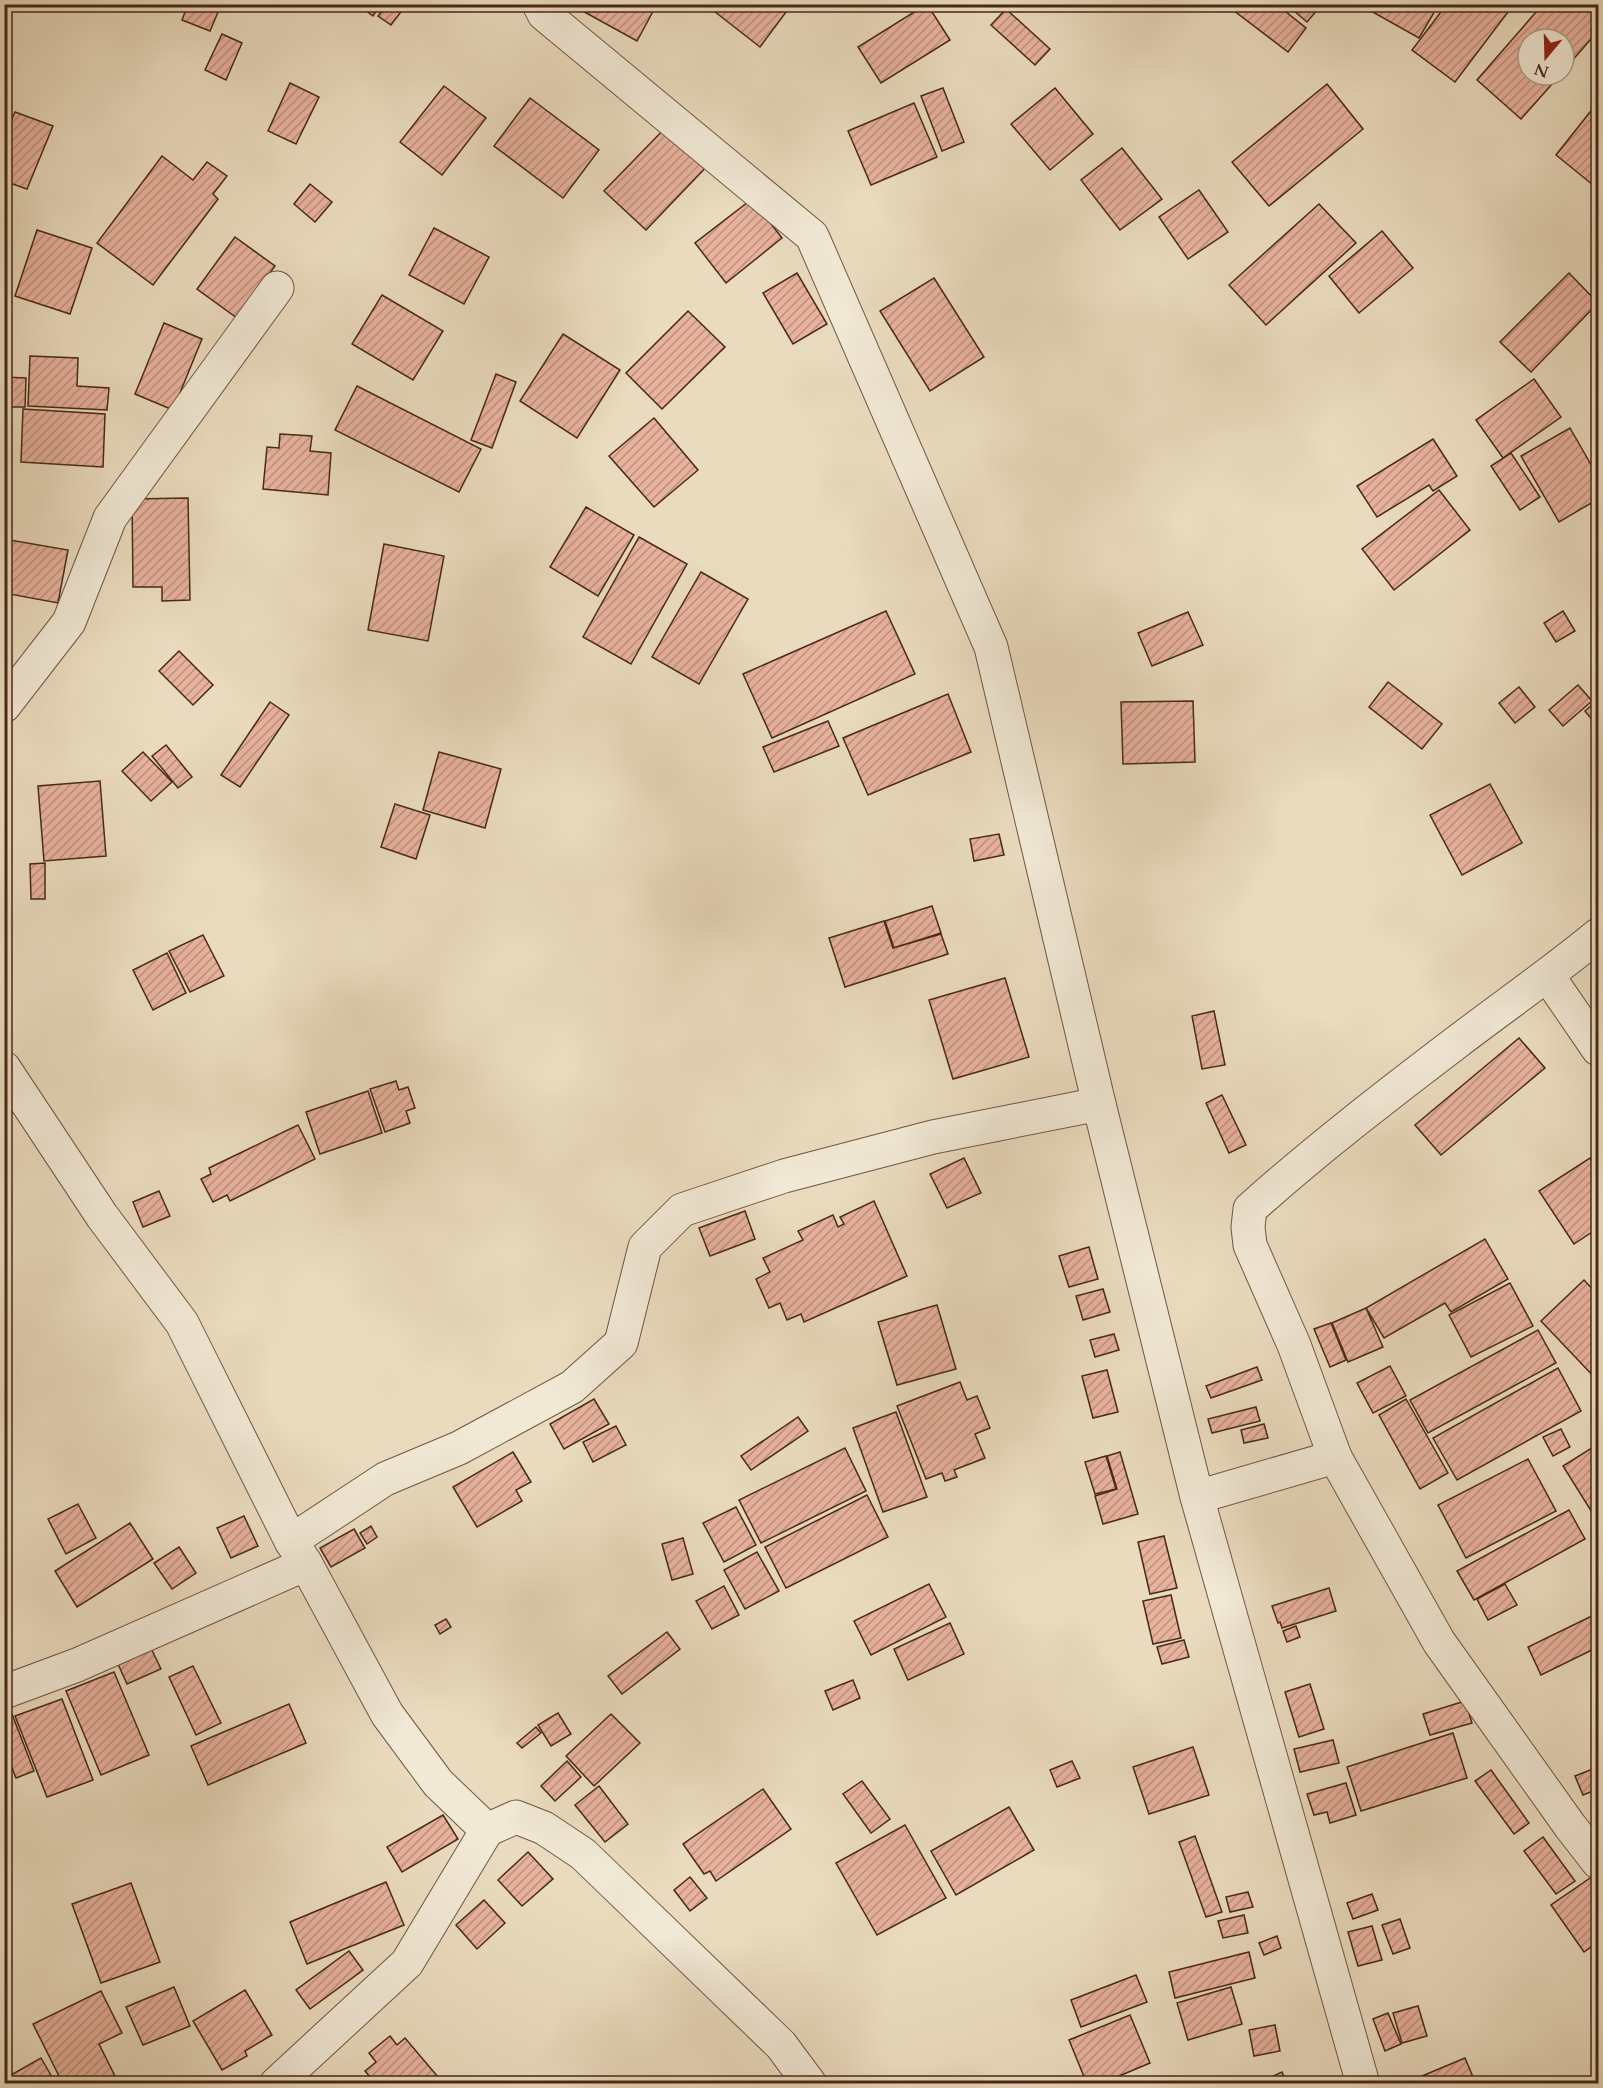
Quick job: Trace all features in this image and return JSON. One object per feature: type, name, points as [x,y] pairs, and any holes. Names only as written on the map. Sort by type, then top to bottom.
[{"type":"street","points":[[539,4],[544,14],[812,236],[991,647],[1099,1104],[1197,1497],[1363,2084]]},
{"type":"street","points":[[4,706],[69,622],[110,518],[278,288]]},
{"type":"street","points":[[1599,935],[1308,1158],[1250,1209],[1248,1227],[1250,1245],[1294,1345],[1335,1457],[1439,1642],[1570,1826],[1599,1862]]},
{"type":"street","points":[[1548,976],[1599,1049]]},
{"type":"street","points":[[4,1068],[102,1216],[182,1323],[299,1552],[387,1713],[438,1783],[487,1830]]},
{"type":"street","points":[[4,1692],[77,1665],[299,1552],[385,1479],[459,1448],[572,1387],[621,1343],[645,1247],[682,1210],[784,1176],[933,1137],[1099,1104]]},
{"type":"street","points":[[1197,1497],[1335,1457]]},
{"type":"street","points":[[276,2084],[407,1963],[487,1830],[516,1817],[544,1828],[583,1854],[782,2045],[810,2084]]},
{"type":"building","points":[[188,4],[221,5],[210,31],[182,20]]},
{"type":"building","points":[[357,4],[381,4],[373,16]]},
{"type":"building","points":[[387,4],[407,4],[391,25],[378,16]]},
{"type":"building","points":[[570,4],[657,4],[637,41]]},
{"type":"building","points":[[705,4],[792,4],[760,47]]},
{"type":"building","points":[[927,4],[950,40],[881,83],[858,47]]},
{"type":"building","points":[[1225,4],[1276,4],[1306,28],[1288,52]]},
{"type":"building","points":[[1286,4],[1312,4],[1318,9],[1307,22]]},
{"type":"building","points":[[1372,4],[1439,4],[1419,38],[1369,10]]},
{"type":"building","points":[[1447,4],[1514,4],[1455,82],[1412,50]]},
{"type":"building","points":[[1543,4],[1583,4],[1598,18],[1598,31],[1576,56],[1576,27],[1523,27]]},
{"type":"building","points":[[1006,9],[1050,49],[1035,65],[991,25]]},
{"type":"building","points":[[222,34],[242,43],[226,80],[205,70]]},
{"type":"building","points":[[1516,35],[1516,87],[1549,87],[1521,119],[1477,80]]},
{"type":"building","points":[[290,83],[319,97],[296,144],[268,131]]},
{"type":"building","points":[[1327,84],[1363,129],[1269,206],[1232,162]]},
{"type":"building","points":[[444,86],[486,118],[442,175],[400,142]]},
{"type":"building","points":[[943,88],[964,142],[942,151],[921,96]]},
{"type":"building","points":[[1055,88],[1093,134],[1050,170],[1011,124]]},
{"type":"building","points":[[530,98],[599,150],[563,198],[494,146]]},
{"type":"building","points":[[1598,102],[1598,189],[1556,155]]},
{"type":"building","points":[[914,103],[937,157],[871,185],[848,131]]},
{"type":"building","points":[[15,112],[53,126],[27,189],[4,181],[4,137]]},
{"type":"building","points":[[670,123],[711,162],[646,230],[604,191]]},
{"type":"building","points":[[1122,148],[1162,199],[1120,230],[1081,180]]},
{"type":"building","points":[[162,156],[193,180],[207,162],[227,176],[213,194],[218,199],[153,285],[97,243]]},
{"type":"building","points":[[310,184],[332,202],[315,222],[294,204]]},
{"type":"building","points":[[1199,190],[1228,232],[1188,259],[1159,217]]},
{"type":"building","points":[[752,199],[782,238],[726,283],[695,243]]},
{"type":"building","points":[[1319,204],[1356,243],[1266,325],[1229,285]]},
{"type":"building","points":[[434,228],[489,257],[464,304],[409,275]]},
{"type":"building","points":[[37,230],[92,248],[70,314],[15,296]]},
{"type":"building","points":[[1382,231],[1413,268],[1359,313],[1329,276]]},
{"type":"building","points":[[235,237],[275,266],[237,318],[197,289]]},
{"type":"building","points":[[797,273],[827,324],[793,344],[763,293]]},
{"type":"building","points":[[1569,273],[1598,303],[1531,372],[1500,342]]},
{"type":"building","points":[[934,278],[984,357],[930,391],[880,311]]},
{"type":"building","points":[[382,295],[443,331],[413,380],[352,344]]},
{"type":"building","points":[[688,311],[725,347],[662,409],[626,373]]},
{"type":"building","points":[[164,323],[202,339],[173,410],[135,394]]},
{"type":"building","points":[[563,334],[620,370],[577,438],[520,401]]},
{"type":"building","points":[[30,356],[78,358],[77,386],[109,388],[107,410],[28,406]]},
{"type":"building","points":[[496,374],[516,382],[492,448],[471,440]]},
{"type":"building","points":[[4,377],[26,378],[25,407],[4,407]]},
{"type":"building","points":[[1534,379],[1561,417],[1503,458],[1476,420]]},
{"type":"building","points":[[357,386],[481,449],[459,492],[335,430]]},
{"type":"building","points":[[23,409],[105,414],[103,467],[21,462]]},
{"type":"building","points":[[654,418],[698,470],[654,507],[609,456]]},
{"type":"building","points":[[1570,428],[1598,477],[1598,499],[1559,522],[1521,456]]},
{"type":"building","points":[[280,434],[312,436],[310,451],[331,453],[328,495],[263,489],[267,447],[279,448]]},
{"type":"building","points":[[1433,439],[1457,476],[1433,491],[1429,485],[1377,517],[1357,486]]},
{"type":"building","points":[[1511,453],[1540,497],[1520,510],[1491,466]]},
{"type":"building","points":[[1439,490],[1470,530],[1394,590],[1362,549]]},
{"type":"building","points":[[188,498],[190,600],[162,601],[162,587],[133,587],[132,499]]},
{"type":"building","points":[[586,507],[634,535],[598,596],[550,567]]},
{"type":"building","points":[[639,537],[687,564],[631,664],[583,637]]},
{"type":"building","points":[[4,539],[68,550],[58,603],[4,593]]},
{"type":"building","points":[[384,544],[444,556],[428,641],[368,630]]},
{"type":"building","points":[[701,572],[748,599],[699,684],[652,657]]},
{"type":"building","points":[[886,611],[915,674],[772,738],[743,674]]},
{"type":"building","points":[[1563,611],[1575,631],[1556,642],[1544,623]]},
{"type":"building","points":[[1188,612],[1203,645],[1152,666],[1138,633]]},
{"type":"building","points":[[179,651],[213,685],[193,705],[159,671]]},
{"type":"building","points":[[1388,682],[1442,724],[1422,749],[1369,707]]},
{"type":"building","points":[[1578,685],[1592,701],[1563,726],[1549,710]]},
{"type":"building","points":[[1519,687],[1535,707],[1515,723],[1499,703]]},
{"type":"building","points":[[948,694],[971,752],[868,795],[843,738]]},
{"type":"building","points":[[1598,700],[1598,727],[1585,711]]},
{"type":"building","points":[[1193,701],[1195,762],[1123,764],[1121,702]]},
{"type":"building","points":[[270,702],[289,715],[240,787],[221,775]]},
{"type":"building","points":[[828,721],[839,746],[774,772],[763,747]]},
{"type":"building","points":[[166,745],[192,777],[178,788],[152,756]]},
{"type":"building","points":[[143,752],[172,782],[151,801],[122,771]]},
{"type":"building","points":[[439,752],[501,769],[485,828],[423,810]]},
{"type":"building","points":[[100,781],[106,856],[44,861],[38,786]]},
{"type":"building","points":[[1490,784],[1522,843],[1462,875],[1430,815]]},
{"type":"building","points":[[395,804],[430,815],[416,859],[381,847]]},
{"type":"building","points":[[999,834],[1004,855],[974,861],[970,839]]},
{"type":"building","points":[[45,863],[45,899],[31,899],[30,864]]},
{"type":"building","points":[[932,906],[941,933],[894,948],[885,921]]},
{"type":"building","points":[[884,921],[893,948],[941,934],[948,954],[845,987],[829,938]]},
{"type":"building","points":[[203,935],[224,976],[190,992],[169,951]]},
{"type":"building","points":[[167,953],[186,993],[153,1010],[133,970]]},
{"type":"building","points":[[1005,978],[1029,1057],[953,1079],[929,1000]]},
{"type":"building","points":[[1214,1011],[1225,1065],[1202,1069],[1192,1016]]},
{"type":"building","points":[[1519,1038],[1545,1068],[1441,1155],[1415,1125]]},
{"type":"building","points":[[396,1081],[399,1090],[408,1087],[415,1108],[406,1111],[410,1123],[385,1132],[370,1089]]},
{"type":"building","points":[[368,1091],[382,1133],[320,1154],[306,1112]]},
{"type":"building","points":[[1222,1095],[1246,1145],[1229,1153],[1206,1103]]},
{"type":"building","points":[[298,1125],[315,1159],[230,1201],[227,1195],[213,1202],[201,1179],[211,1174],[209,1168]]},
{"type":"building","points":[[964,1158],[981,1193],[947,1208],[930,1174]]},
{"type":"building","points":[[1590,1158],[1598,1168],[1598,1228],[1574,1244],[1539,1191]]},
{"type":"building","points":[[159,1191],[170,1216],[143,1227],[133,1202]]},
{"type":"building","points":[[874,1201],[907,1276],[804,1322],[801,1314],[787,1320],[780,1303],[769,1308],[756,1279],[770,1272],[763,1258],[803,1240],[798,1231],[833,1215],[838,1227],[844,1224],[840,1217]]},
{"type":"building","points":[[745,1211],[755,1239],[710,1256],[699,1228]]},
{"type":"building","points":[[1485,1239],[1508,1279],[1451,1312],[1445,1303],[1384,1338],[1366,1308]]},
{"type":"building","points":[[1089,1247],[1098,1279],[1069,1287],[1059,1256]]},
{"type":"building","points":[[1584,1280],[1598,1295],[1597,1380],[1541,1321]]},
{"type":"building","points":[[1510,1283],[1533,1326],[1471,1357],[1449,1315]]},
{"type":"building","points":[[1103,1289],[1110,1312],[1083,1320],[1076,1296]]},
{"type":"building","points":[[937,1305],[956,1369],[897,1385],[878,1322]]},
{"type":"building","points":[[1366,1308],[1383,1347],[1348,1362],[1332,1323]]},
{"type":"building","points":[[1331,1323],[1346,1360],[1330,1367],[1314,1329]]},
{"type":"building","points":[[1538,1330],[1556,1363],[1428,1433],[1410,1400]]},
{"type":"building","points":[[1114,1334],[1119,1350],[1095,1357],[1090,1340]]},
{"type":"building","points":[[1390,1366],[1406,1396],[1373,1413],[1357,1383]]},
{"type":"building","points":[[1257,1367],[1262,1380],[1211,1398],[1206,1386]]},
{"type":"building","points":[[1558,1368],[1581,1411],[1457,1480],[1433,1438]]},
{"type":"building","points":[[1107,1370],[1118,1412],[1093,1418],[1082,1376]]},
{"type":"building","points":[[960,1382],[967,1400],[977,1396],[990,1428],[975,1434],[985,1458],[954,1470],[957,1477],[945,1481],[942,1473],[926,1479],[897,1406]]},
{"type":"building","points":[[594,1399],[609,1424],[564,1449],[550,1424]]},
{"type":"building","points":[[1406,1399],[1448,1473],[1420,1489],[1379,1415]]},
{"type":"building","points":[[1256,1407],[1260,1421],[1212,1433],[1208,1419]]},
{"type":"building","points":[[896,1412],[927,1497],[883,1512],[853,1428]]},
{"type":"building","points":[[798,1417],[808,1431],[751,1470],[741,1456]]},
{"type":"building","points":[[1264,1424],[1268,1438],[1244,1443],[1241,1430]]},
{"type":"building","points":[[616,1426],[626,1445],[593,1462],[583,1442]]},
{"type":"building","points":[[1561,1429],[1570,1447],[1553,1456],[1543,1437]]},
{"type":"building","points":[[1598,1444],[1598,1522],[1563,1466]]},
{"type":"building","points":[[845,1448],[866,1491],[761,1543],[739,1500]]},
{"type":"building","points":[[513,1452],[531,1482],[516,1490],[522,1501],[477,1527],[453,1487]]},
{"type":"building","points":[[1120,1452],[1138,1514],[1103,1524],[1095,1496],[1117,1489],[1107,1456]]},
{"type":"building","points":[[1106,1456],[1116,1489],[1095,1494],[1085,1462]]},
{"type":"building","points":[[1528,1459],[1556,1511],[1466,1558],[1438,1505]]},
{"type":"building","points":[[867,1495],[888,1537],[786,1588],[765,1547]]},
{"type":"building","points":[[78,1504],[96,1538],[66,1554],[48,1519]]},
{"type":"building","points":[[736,1507],[756,1545],[724,1562],[703,1523]]},
{"type":"building","points":[[1569,1510],[1585,1539],[1474,1600],[1457,1571]]},
{"type":"building","points":[[244,1516],[258,1546],[231,1558],[217,1528]]},
{"type":"building","points":[[130,1523],[153,1559],[77,1607],[55,1571]]},
{"type":"building","points":[[371,1526],[377,1537],[367,1544],[360,1533]]},
{"type":"building","points":[[354,1529],[365,1548],[331,1567],[320,1548]]},
{"type":"building","points":[[1164,1536],[1177,1588],[1150,1594],[1138,1542]]},
{"type":"building","points":[[683,1538],[693,1574],[672,1580],[662,1544]]},
{"type":"building","points":[[179,1547],[196,1573],[172,1589],[154,1563]]},
{"type":"building","points":[[757,1552],[779,1591],[745,1609],[724,1570]]},
{"type":"building","points":[[929,1584],[946,1617],[871,1655],[854,1621]]},
{"type":"building","points":[[1505,1584],[1517,1605],[1488,1620],[1477,1599]]},
{"type":"building","points":[[724,1586],[739,1615],[712,1629],[696,1601]]},
{"type":"building","points":[[1329,1588],[1336,1611],[1282,1628],[1280,1622],[1278,1623],[1272,1606]]},
{"type":"building","points":[[1171,1595],[1181,1638],[1153,1644],[1143,1601]]},
{"type":"building","points":[[1598,1613],[1598,1647],[1541,1675],[1528,1647]]},
{"type":"building","points":[[446,1619],[451,1627],[440,1634],[435,1625]]},
{"type":"building","points":[[950,1623],[964,1654],[908,1680],[894,1649]]},
{"type":"building","points":[[1296,1626],[1300,1637],[1287,1642],[1283,1631]]},
{"type":"building","points":[[667,1632],[680,1649],[622,1694],[608,1676]]},
{"type":"building","points":[[147,1640],[161,1669],[127,1684],[114,1655]]},
{"type":"building","points":[[1184,1640],[1189,1657],[1162,1664],[1157,1647]]},
{"type":"building","points":[[193,1666],[221,1723],[196,1735],[169,1677]]},
{"type":"building","points":[[114,1672],[149,1755],[101,1775],[66,1691]]},
{"type":"building","points":[[853,1680],[860,1698],[833,1710],[825,1691]]},
{"type":"building","points":[[1310,1684],[1324,1729],[1299,1737],[1285,1692]]},
{"type":"building","points":[[62,1699],[93,1780],[47,1797],[15,1716]]},
{"type":"building","points":[[1465,1701],[1472,1723],[1430,1735],[1423,1714]]},
{"type":"building","points":[[289,1704],[306,1743],[208,1785],[191,1746]]},
{"type":"building","points":[[558,1713],[571,1734],[551,1746],[538,1725]]},
{"type":"building","points":[[12,1714],[34,1771],[16,1778],[4,1748],[4,1717]]},
{"type":"building","points":[[611,1714],[640,1743],[594,1786],[566,1756]]},
{"type":"building","points":[[536,1727],[541,1733],[522,1748],[517,1743]]},
{"type":"building","points":[[1453,1733],[1467,1778],[1361,1811],[1347,1767]]},
{"type":"building","points":[[1333,1740],[1339,1763],[1300,1772],[1294,1749]]},
{"type":"building","points":[[1193,1747],[1209,1795],[1149,1814],[1133,1767]]},
{"type":"building","points":[[567,1761],[581,1777],[555,1801],[541,1786]]},
{"type":"building","points":[[1072,1761],[1080,1778],[1057,1787],[1050,1770]]},
{"type":"building","points":[[1598,1767],[1598,1789],[1583,1795],[1575,1776]]},
{"type":"building","points":[[1491,1770],[1529,1823],[1514,1834],[1475,1781]]},
{"type":"building","points":[[862,1781],[890,1819],[871,1833],[843,1794]]},
{"type":"building","points":[[1346,1783],[1356,1815],[1330,1823],[1327,1812],[1314,1815],[1307,1794]]},
{"type":"building","points":[[599,1786],[628,1824],[605,1842],[575,1805]]},
{"type":"building","points":[[763,1789],[791,1829],[716,1881],[710,1871],[704,1874],[683,1844]]},
{"type":"building","points":[[1009,1807],[1034,1850],[956,1895],[931,1851]]},
{"type":"building","points":[[443,1815],[458,1839],[402,1872],[387,1847]]},
{"type":"building","points":[[905,1825],[946,1898],[877,1935],[836,1863]]},
{"type":"building","points":[[1195,1836],[1222,1912],[1206,1917],[1179,1842]]},
{"type":"building","points":[[1543,1837],[1575,1881],[1556,1894],[1524,1851]]},
{"type":"building","points":[[528,1852],[553,1879],[522,1906],[498,1880]]},
{"type":"building","points":[[1593,1876],[1598,1884],[1598,1942],[1584,1952],[1551,1905]]},
{"type":"building","points":[[690,1877],[707,1898],[690,1911],[674,1890]]},
{"type":"building","points":[[386,1882],[404,1925],[307,1964],[290,1922]]},
{"type":"building","points":[[131,1883],[160,1962],[101,1983],[72,1904]]},
{"type":"building","points":[[1248,1892],[1253,1907],[1230,1912],[1226,1897]]},
{"type":"building","points":[[1372,1894],[1378,1910],[1353,1919],[1347,1903]]},
{"type":"building","points":[[484,1900],[505,1923],[477,1949],[456,1925]]},
{"type":"building","points":[[1244,1915],[1248,1933],[1223,1938],[1218,1921]]},
{"type":"building","points":[[1400,1919],[1410,1948],[1393,1954],[1382,1925]]},
{"type":"building","points":[[1372,1926],[1382,1960],[1358,1966],[1348,1932]]},
{"type":"building","points":[[1277,1936],[1281,1948],[1264,1955],[1259,1943]]},
{"type":"building","points":[[349,1951],[363,1970],[310,2009],[296,1990]]},
{"type":"building","points":[[1249,1952],[1255,1978],[1175,1998],[1169,1972]]},
{"type":"building","points":[[1136,1975],[1147,2002],[1081,2027],[1071,2000]]},
{"type":"building","points":[[174,1987],[190,2026],[143,2045],[126,2007]]},
{"type":"building","points":[[1231,1987],[1242,2024],[1188,2040],[1177,2003]]},
{"type":"building","points":[[245,1990],[272,2035],[245,2051],[247,2056],[222,2070],[193,2021]]},
{"type":"building","points":[[101,1991],[122,2033],[99,2044],[119,2084],[63,2084],[33,2024]]},
{"type":"building","points":[[1418,2006],[1427,2036],[1402,2043],[1393,2013]]},
{"type":"building","points":[[1388,2013],[1401,2044],[1385,2051],[1373,2019]]},
{"type":"building","points":[[1130,2015],[1150,2063],[1100,2084],[1087,2084],[1069,2040]]},
{"type":"building","points":[[1275,2025],[1280,2051],[1254,2056],[1249,2030]]},
{"type":"building","points":[[390,2036],[397,2045],[405,2038],[444,2084],[376,2084],[365,2071],[376,2062],[369,2053]]},
{"type":"building","points":[[41,2058],[56,2084],[4,2084],[4,2079]]},
{"type":"building","points":[[1465,2058],[1476,2084],[1417,2084],[1415,2079]]},
{"type":"building","points":[[1282,2072],[1287,2084],[1256,2084]]}]
